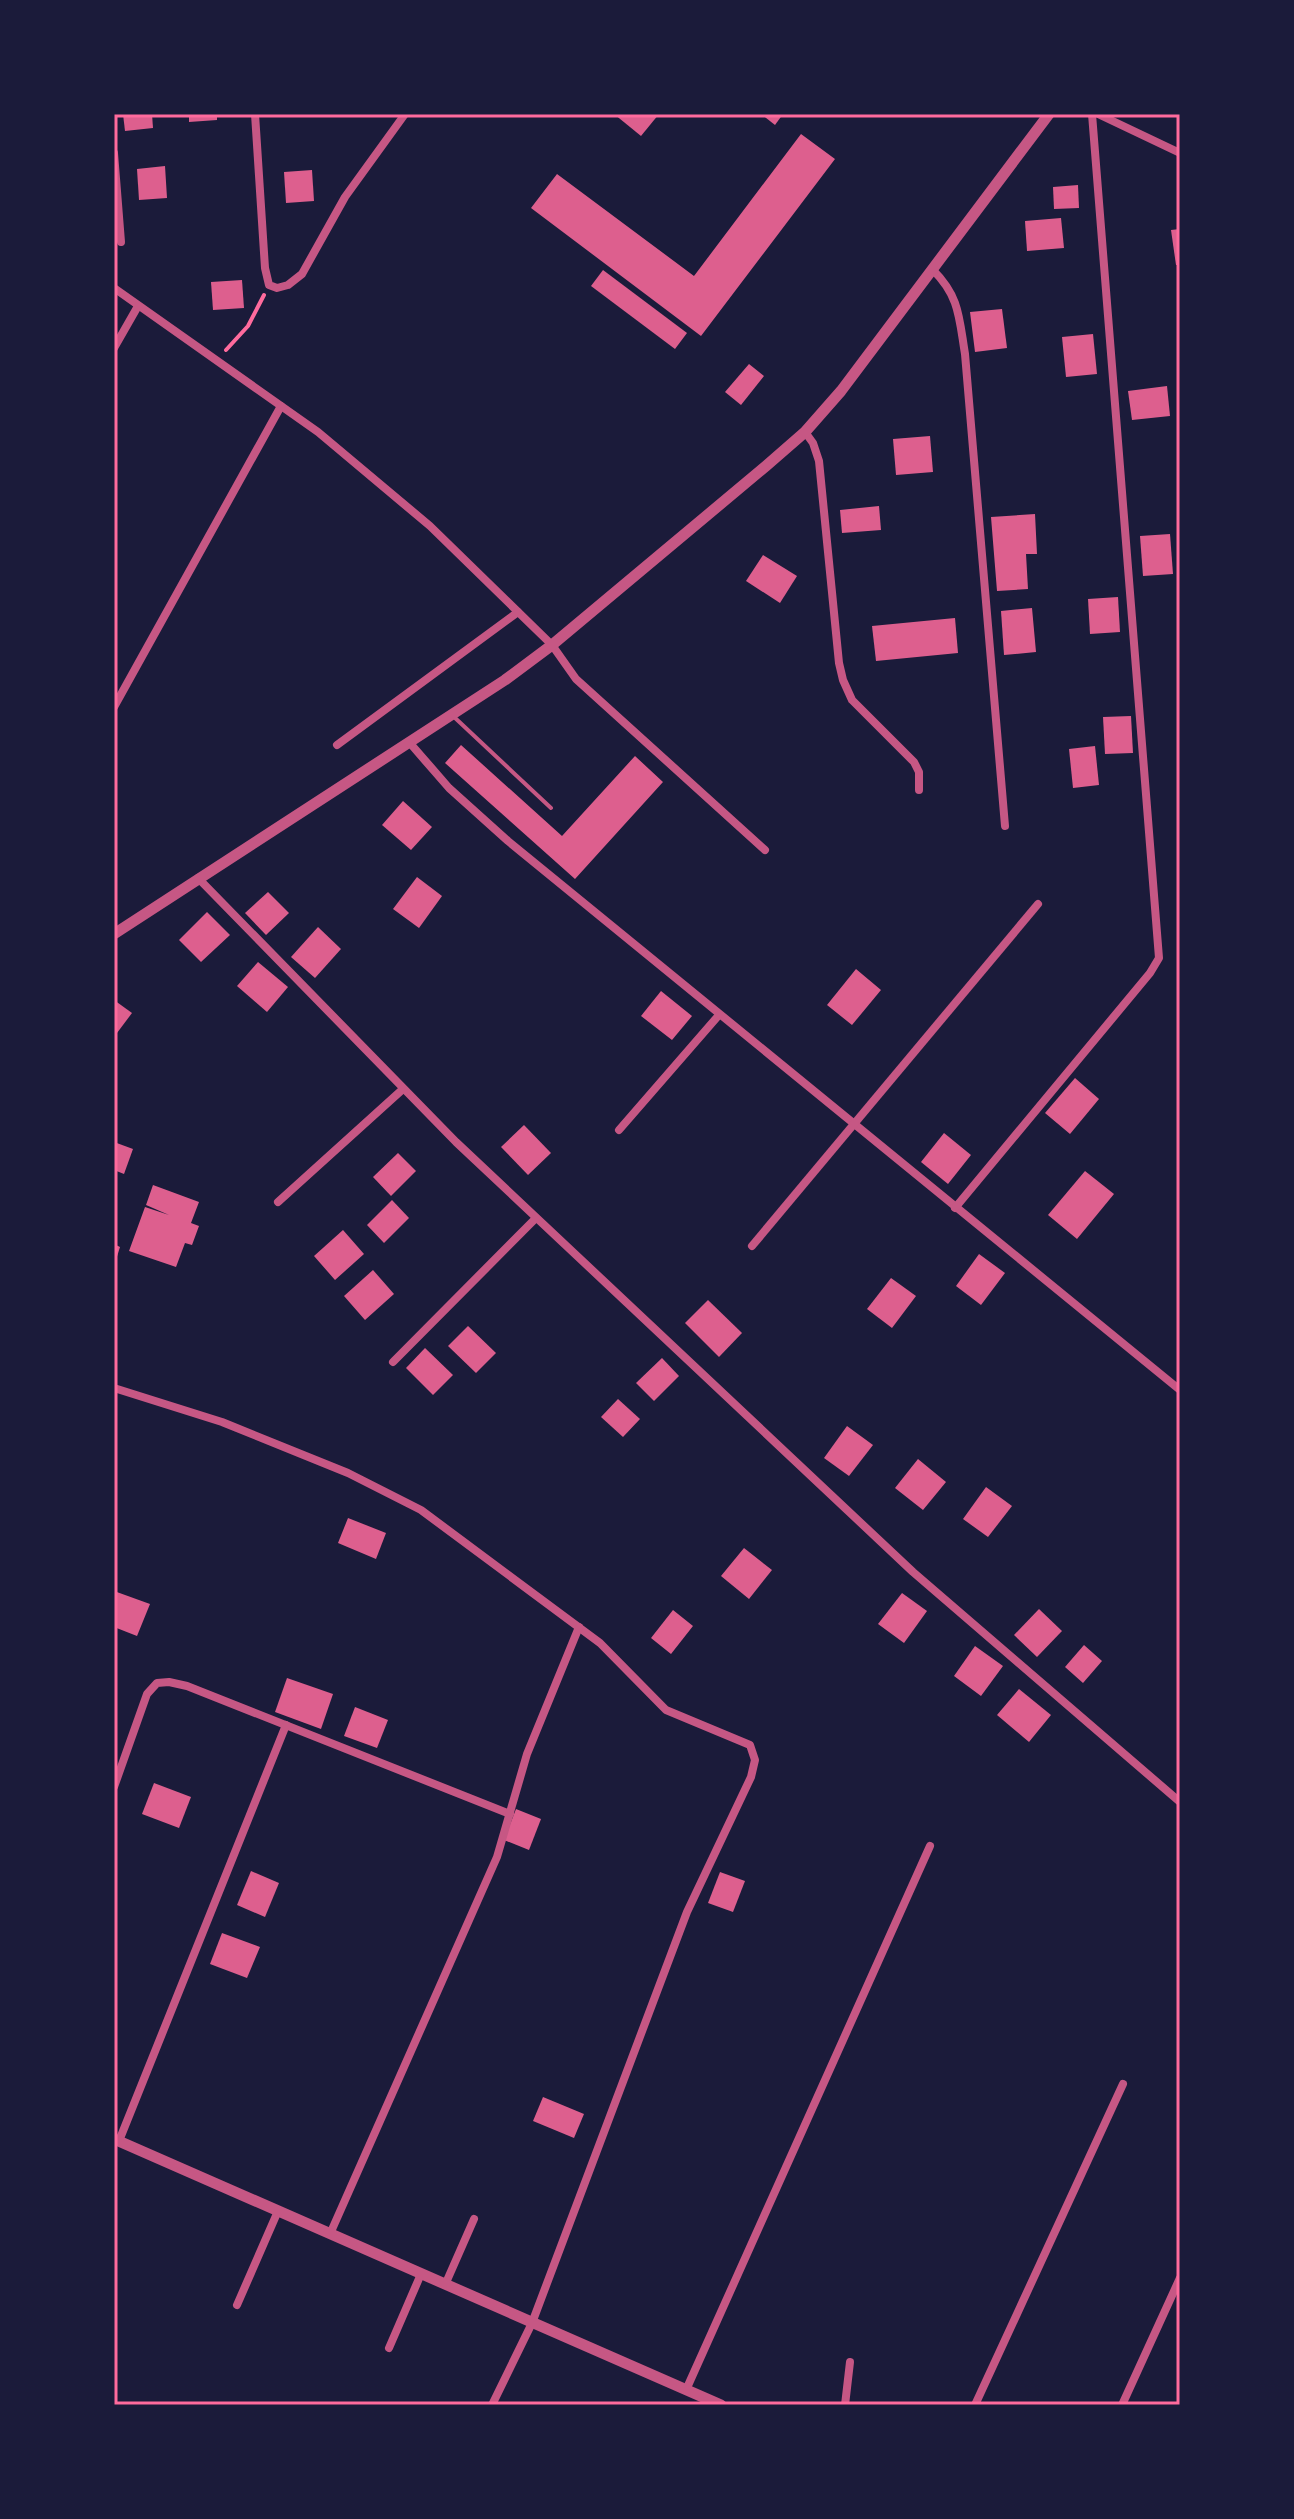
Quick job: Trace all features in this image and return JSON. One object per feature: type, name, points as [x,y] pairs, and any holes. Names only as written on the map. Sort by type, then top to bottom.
[{"type":"street","points":[[255,114],[265,268],[269,285],[277,288],[288,285],[302,274],[345,197],[405,114]]},
{"type":"street","points":[[114,934],[505,680],[552,645],[805,432],[880,342],[1049,114]]},
{"type":"street","points":[[955,1208],[1159,958],[1095,114],[1180,153]]},
{"type":"street","points":[[114,153],[121,242]]},
{"type":"street","points":[[933,270],[948,285],[957,305],[965,354],[1005,826]]},
{"type":"street","points":[[114,288],[318,432],[430,526],[552,645],[576,679],[765,850]]},
{"type":"street","points":[[114,348],[138,306]]},
{"type":"street","points":[[114,707],[281,406]]},
{"type":"street","points":[[805,432],[813,443],[819,461],[843,680],[852,700],[914,762],[919,772],[919,790]]},
{"type":"street","points":[[337,745],[518,612]]},
{"type":"street","points":[[409,742],[449,788],[508,841],[1180,1390]]},
{"type":"street","points":[[198,878],[403,1089],[536,1218],[913,1572],[1180,1802]]},
{"type":"street","points":[[752,1246],[1038,904]]},
{"type":"street","points":[[619,1130],[719,1015]]},
{"type":"street","points":[[278,1202],[403,1089]]},
{"type":"street","points":[[393,1362],[536,1218]]},
{"type":"street","points":[[114,1388],[222,1422],[348,1473],[421,1510],[600,1643],[666,1710],[750,1745],[755,1760],[751,1777],[687,1912],[532,2323],[492,2405]]},
{"type":"street","points":[[330,2234],[497,1857],[527,1754],[579,1627]]},
{"type":"street","points":[[114,1787],[147,1694],[157,1683],[169,1682],[187,1686],[510,1814]]},
{"type":"street","points":[[286,1725],[116,2140],[721,2405]]},
{"type":"street","points":[[686,2390],[930,1846]]},
{"type":"street","points":[[975,2405],[1123,2084]]},
{"type":"street","points":[[237,2305],[278,2211]]},
{"type":"street","points":[[445,2285],[474,2219]]},
{"type":"street","points":[[389,2348],[421,2274]]},
{"type":"street","points":[[1122,2405],[1180,2278]]},
{"type":"street","points":[[845,2405],[850,2362]]},
{"type":"lane","points":[[451,715],[551,808]]},
{"type":"path","points":[[217,361],[248,326],[269,285]]},
{"type":"building","points":[[123,114],[152,114],[153,128],[125,131]]},
{"type":"building","points":[[189,114],[217,114],[217,120],[189,122]]},
{"type":"building","points":[[614,114],[659,114],[641,136]]},
{"type":"building","points":[[761,114],[783,114],[775,125]]},
{"type":"building","points":[[801,134],[835,159],[701,336],[531,208],[557,174],[694,276]]},
{"type":"building","points":[[165,166],[167,198],[139,200],[137,169]]},
{"type":"building","points":[[312,170],[314,201],[286,203],[284,172]]},
{"type":"building","points":[[1078,185],[1079,208],[1054,209],[1053,187]]},
{"type":"building","points":[[1061,218],[1064,248],[1027,251],[1025,221]]},
{"type":"building","points":[[1180,229],[1180,265],[1176,265],[1171,230]]},
{"type":"building","points":[[603,270],[687,333],[675,349],[591,286]]},
{"type":"building","points":[[242,280],[244,308],[213,310],[211,282]]},
{"type":"building","points":[[1002,309],[1007,348],[975,352],[970,312]]},
{"type":"building","points":[[1093,334],[1097,374],[1066,377],[1062,337]]},
{"type":"building","points":[[749,364],[764,376],[741,405],[725,392]]},
{"type":"building","points":[[1167,386],[1170,416],[1132,420],[1128,391]]},
{"type":"building","points":[[930,436],[933,472],[896,475],[893,439]]},
{"type":"building","points":[[879,506],[881,530],[842,533],[840,510]]},
{"type":"building","points":[[1035,514],[1037,554],[1026,554],[1028,589],[997,591],[991,517]]},
{"type":"building","points":[[1170,534],[1173,574],[1143,576],[1140,536]]},
{"type":"building","points":[[763,555],[797,576],[780,603],[746,581]]},
{"type":"building","points":[[1118,597],[1120,632],[1090,634],[1088,599]]},
{"type":"building","points":[[1032,608],[1036,652],[1004,655],[1001,611]]},
{"type":"building","points":[[955,618],[958,653],[876,661],[872,626]]},
{"type":"building","points":[[1131,716],[1133,753],[1105,754],[1103,717]]},
{"type":"building","points":[[461,745],[562,836],[635,756],[663,782],[575,879],[445,763]]},
{"type":"building","points":[[1095,746],[1099,785],[1073,788],[1069,749]]},
{"type":"building","points":[[403,801],[432,827],[411,850],[382,825]]},
{"type":"building","points":[[417,877],[442,896],[419,928],[393,909]]},
{"type":"building","points":[[268,892],[289,913],[266,935],[245,913]]},
{"type":"building","points":[[207,912],[230,935],[201,962],[179,940]]},
{"type":"building","points":[[318,927],[341,949],[315,978],[291,957]]},
{"type":"building","points":[[258,962],[288,987],[267,1012],[237,986]]},
{"type":"building","points":[[856,969],[881,990],[852,1025],[827,1005]]},
{"type":"building","points":[[661,991],[692,1016],[672,1040],[641,1016]]},
{"type":"building","points":[[114,1000],[132,1013],[114,1037]]},
{"type":"building","points":[[1075,1078],[1099,1099],[1070,1134],[1045,1113]]},
{"type":"building","points":[[524,1125],[551,1153],[528,1175],[501,1147]]},
{"type":"building","points":[[944,1133],[971,1155],[948,1184],[921,1162]]},
{"type":"building","points":[[114,1142],[133,1149],[124,1174],[114,1170]]},
{"type":"building","points":[[398,1153],[416,1171],[391,1196],[373,1177]]},
{"type":"building","points":[[1085,1171],[1114,1194],[1077,1239],[1048,1215]]},
{"type":"building","points":[[153,1185],[199,1202],[191,1223],[199,1226],[192,1245],[185,1243],[176,1267],[129,1251],[145,1207],[169,1215],[146,1205]]},
{"type":"building","points":[[392,1200],[409,1218],[384,1243],[367,1225]]},
{"type":"building","points":[[343,1230],[364,1254],[335,1280],[314,1256]]},
{"type":"building","points":[[114,1244],[120,1247],[115,1263],[114,1263]]},
{"type":"building","points":[[979,1254],[1005,1273],[981,1305],[956,1286]]},
{"type":"building","points":[[373,1270],[394,1294],[365,1320],[344,1296]]},
{"type":"building","points":[[891,1278],[916,1296],[892,1328],[867,1309]]},
{"type":"building","points":[[708,1300],[742,1333],[719,1357],[685,1323]]},
{"type":"building","points":[[468,1326],[496,1353],[476,1373],[448,1346]]},
{"type":"building","points":[[425,1348],[453,1375],[433,1395],[406,1368]]},
{"type":"building","points":[[662,1358],[679,1376],[654,1401],[636,1383]]},
{"type":"building","points":[[618,1399],[640,1419],[623,1437],[601,1417]]},
{"type":"building","points":[[847,1426],[873,1445],[849,1476],[824,1458]]},
{"type":"building","points":[[918,1459],[946,1482],[923,1510],[895,1488]]},
{"type":"building","points":[[986,1487],[1012,1506],[988,1537],[963,1519]]},
{"type":"building","points":[[348,1518],[386,1533],[376,1559],[338,1543]]},
{"type":"building","points":[[744,1548],[772,1570],[749,1599],[721,1576]]},
{"type":"building","points":[[114,1591],[150,1604],[137,1636],[114,1627]]},
{"type":"building","points":[[902,1593],[927,1611],[904,1643],[878,1624]]},
{"type":"building","points":[[1039,1609],[1062,1631],[1037,1657],[1014,1635]]},
{"type":"building","points":[[673,1610],[693,1626],[671,1654],[651,1638]]},
{"type":"building","points":[[1084,1645],[1102,1661],[1083,1683],[1065,1667]]},
{"type":"building","points":[[975,1646],[1003,1666],[981,1696],[954,1676]]},
{"type":"building","points":[[287,1678],[333,1694],[321,1729],[275,1712]]},
{"type":"building","points":[[1019,1689],[1051,1715],[1029,1742],[997,1715]]},
{"type":"building","points":[[355,1707],[388,1720],[377,1748],[344,1736]]},
{"type":"building","points":[[154,1783],[191,1797],[179,1828],[142,1814]]},
{"type":"building","points":[[516,1809],[541,1819],[529,1850],[504,1840]]},
{"type":"building","points":[[251,1871],[279,1883],[265,1917],[237,1905]]},
{"type":"building","points":[[720,1872],[745,1881],[733,1912],[708,1903]]},
{"type":"building","points":[[222,1933],[260,1947],[247,1978],[210,1964]]},
{"type":"building","points":[[543,2097],[584,2114],[574,2138],[533,2121]]}]
